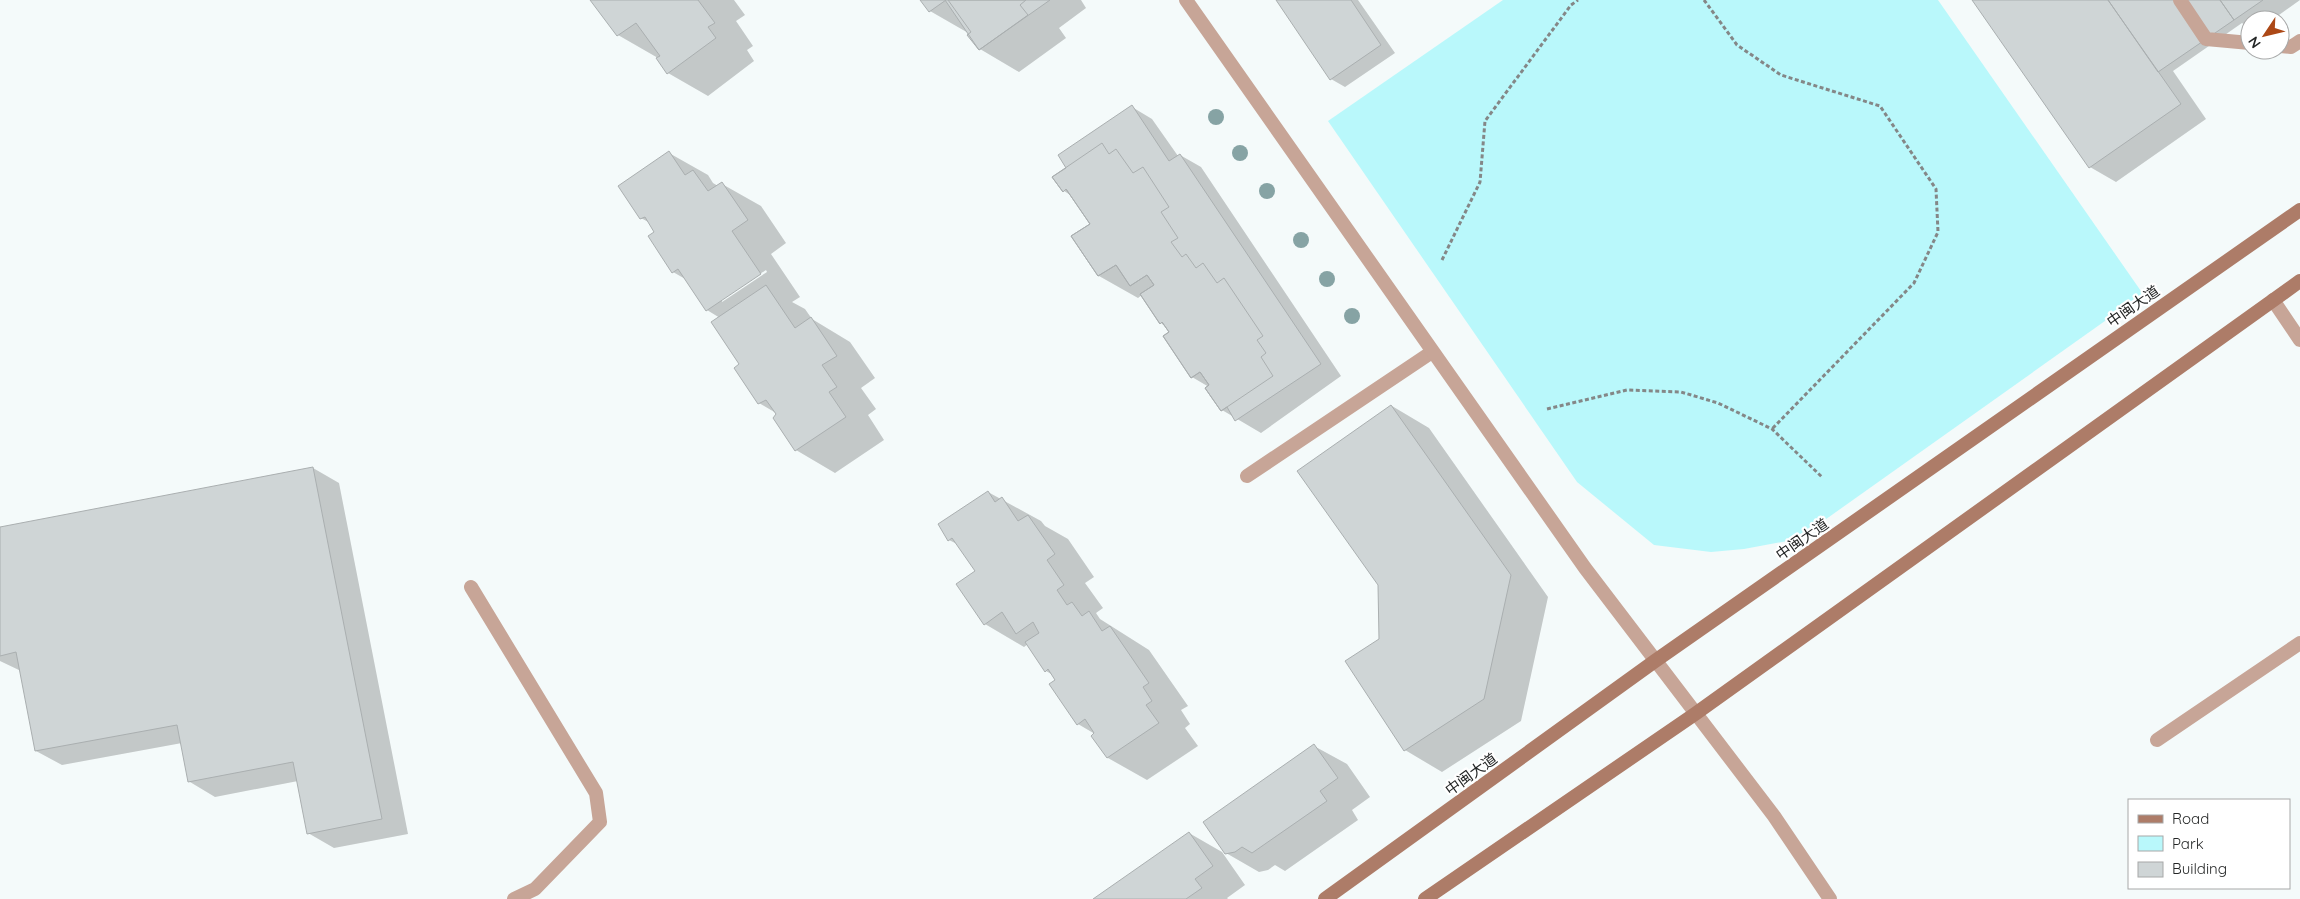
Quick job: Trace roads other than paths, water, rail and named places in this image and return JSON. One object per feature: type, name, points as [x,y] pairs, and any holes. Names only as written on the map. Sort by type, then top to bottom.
[{"type":"main road","name":"中闽大道","points":[[1325,899],[1655,661],[2300,210]]},
{"type":"main road","points":[[1425,899],[1695,714],[2300,281]]},
{"type":"street","points":[[1186,0],[1585,568],[1774,816],[1830,899]]},
{"type":"street","points":[[2180,0],[2206,39],[2240,42]]},
{"type":"street","points":[[2273,300],[2300,340]]},
{"type":"street","points":[[1247,476],[1432,352]]},
{"type":"street","points":[[471,587],[596,792],[600,822],[535,889],[514,899]]},
{"type":"street","points":[[2157,740],[2300,643]]}]
